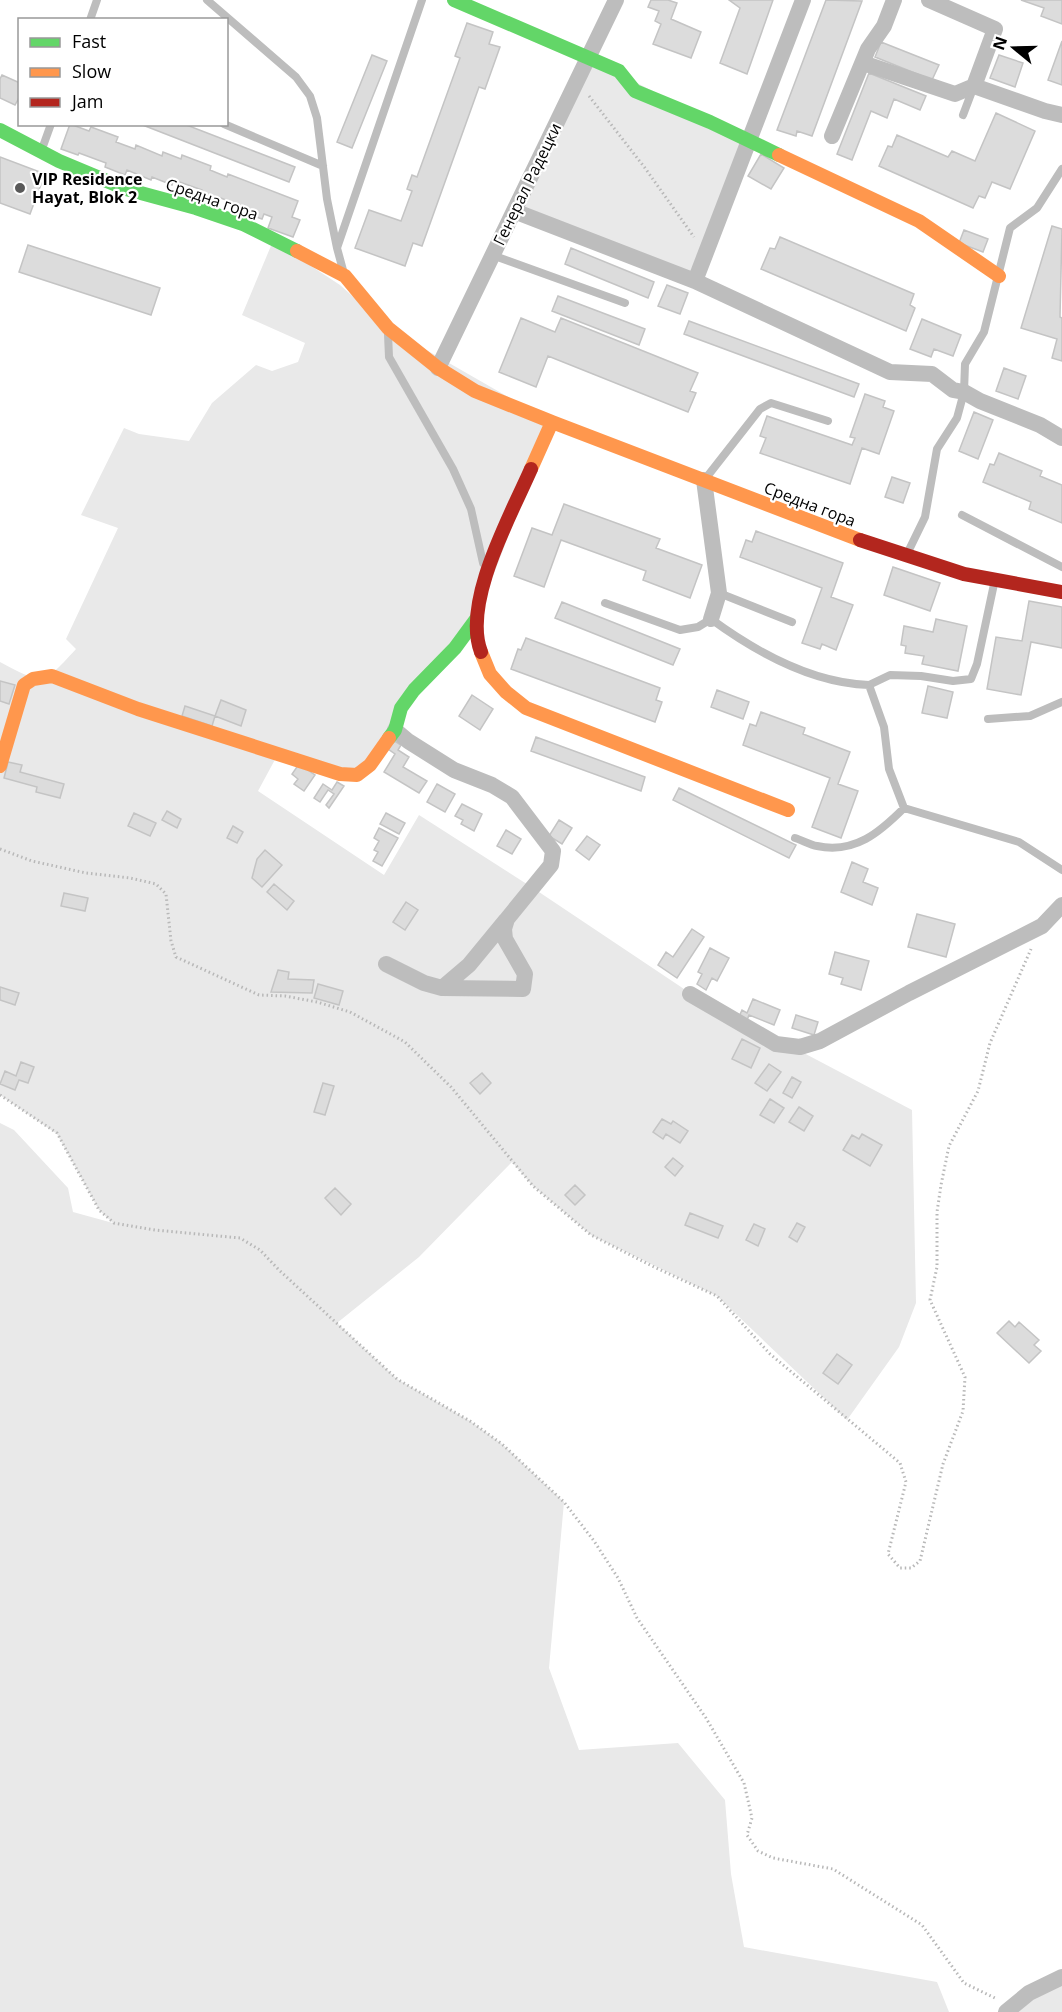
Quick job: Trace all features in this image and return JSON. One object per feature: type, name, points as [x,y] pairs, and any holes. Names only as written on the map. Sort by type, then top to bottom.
[{"type":"street","points":[[454,0],[619,71],[635,91],[710,122],[919,222],[999,276]]},
{"type":"street","name":"Генерал Радецки","points":[[438,368],[616,0]]},
{"type":"street","points":[[695,281],[803,0]]},
{"type":"street","points":[[832,136],[868,49],[884,26],[894,0]]},
{"type":"street","points":[[929,0],[995,29],[974,86]]},
{"type":"street","points":[[863,63],[955,94],[974,86],[1062,115]]},
{"type":"street","name":"Средна гора","points":[[0,130],[41,153],[126,189],[196,208],[243,224],[345,276],[388,328],[438,368],[475,391],[856,539],[964,574],[1062,592]]},
{"type":"street","points":[[514,211],[695,281],[890,372],[932,374],[953,390],[964,392],[980,401],[1040,425],[1062,438]]},
{"type":"street","points":[[552,422],[485,575],[477,618],[479,646],[490,674],[506,692],[526,708],[788,810]]},
{"type":"street","points":[[704,480],[718,593],[711,619]]},
{"type":"street","points":[[0,766],[24,685],[33,679],[52,676],[138,709],[340,774],[357,775],[370,765],[395,730],[401,708],[414,690],[456,648],[477,618]]},
{"type":"street","points":[[395,730],[408,741],[454,770],[492,785],[512,797],[553,851],[551,864],[507,919],[469,965],[442,988]]},
{"type":"street","points":[[690,993],[776,1044],[800,1047],[820,1041],[1042,926],[1062,905]]},
{"type":"street","points":[[386,964],[424,983],[442,988],[523,989],[525,974],[505,939],[504,929],[507,919]]},
{"type":"street","points":[[1010,2009],[1029,1993],[1062,1977]]},
{"type":"lane","points":[[91,18],[97,0]]},
{"type":"lane","points":[[207,0],[228,18]]},
{"type":"lane","points":[[337,248],[422,0]]},
{"type":"lane","points":[[228,18],[296,77],[310,96],[317,118],[337,248],[345,276]]},
{"type":"lane","points":[[963,115],[974,86]]},
{"type":"lane","points":[[41,153],[50,126]]},
{"type":"lane","points":[[228,126],[323,166]]},
{"type":"lane","points":[[907,555],[925,517],[937,448],[957,418],[964,392],[965,364],[984,332],[1010,228],[1037,208],[1062,169]]},
{"type":"lane","points":[[492,255],[625,303]]},
{"type":"lane","points":[[388,328],[389,357],[453,469],[471,509],[485,575]]},
{"type":"lane","points":[[704,480],[760,409],[771,403],[828,421]]},
{"type":"lane","points":[[962,515],[1062,567]]},
{"type":"lane","points":[[605,603],[680,630],[698,627],[711,619],[730,633],[778,660],[825,680],[850,685],[868,685],[890,675],[921,676],[953,681],[971,679],[977,664],[995,581]]},
{"type":"lane","points":[[718,593],[792,622]]},
{"type":"lane","points":[[868,685],[884,727],[889,769],[904,808]]},
{"type":"lane","points":[[988,719],[1030,716],[1062,702]]},
{"type":"lane","points":[[795,838],[817,846],[834,847],[857,844],[881,831],[904,808]]},
{"type":"lane","points":[[904,808],[1018,842],[1062,870]]},
{"type":"path","points":[[577,81],[680,216],[705,255]]},
{"type":"path","points":[[0,849],[53,866],[156,884],[166,894],[171,941],[176,957],[259,995],[285,996],[317,1002],[350,1012],[405,1042],[451,1087],[533,1186],[591,1234],[654,1268],[717,1296],[770,1354],[900,1463],[906,1482],[888,1554],[900,1568],[911,1568],[920,1561],[943,1464],[963,1412],[965,1377],[930,1300],[937,1267],[937,1212],[949,1146],[978,1091],[990,1043],[1042,926]]},
{"type":"path","points":[[0,1095],[57,1134],[99,1210],[114,1223],[155,1230],[240,1238],[260,1250],[396,1379],[470,1421],[502,1444],[564,1502],[594,1541],[618,1578],[637,1617],[706,1718],[744,1783],[752,1818],[747,1835],[758,1851],[773,1858],[833,1869],[922,1924],[964,1983],[1010,2009]]},
{"type":"shaded area","points":[[587,57],[749,141],[695,281],[514,211]]},
{"type":"shaded area","points":[[273,241],[340,285],[388,328],[552,422],[477,618],[357,775],[278,754],[258,791],[384,875],[419,815],[690,993],[912,1110],[916,1303],[899,1347],[847,1420],[717,1296],[591,1235],[533,1186],[512,1162],[419,1257],[337,1323],[397,1379],[470,1421],[502,1444],[564,1502],[549,1668],[579,1750],[678,1743],[725,1800],[731,1874],[744,1947],[937,1982],[949,2012],[0,2012],[0,1123],[14,1130],[68,1188],[73,1212],[113,1223],[99,1210],[57,1134],[0,1095],[0,662],[26,675],[42,678],[56,670],[76,649],[66,639],[118,528],[81,515],[124,428],[139,434],[189,441],[212,403],[256,365],[272,371],[298,362],[305,343],[242,315]]},
{"type":"shaded area","points":[[1062,1977],[1062,2012],[1006,2012]]},
{"type":"building","points":[[651,0],[668,0],[677,3],[671,19],[701,32],[691,58],[653,44],[661,24],[655,21],[659,11],[648,7]]},
{"type":"building","points":[[729,0],[773,0],[747,74],[720,63],[740,8]]},
{"type":"building","points":[[826,0],[862,1],[812,136],[797,131],[796,136],[777,130]]},
{"type":"building","points":[[1021,0],[1062,0],[1062,24],[1041,16],[1044,8]]},
{"type":"building","points":[[467,23],[493,32],[489,44],[500,47],[485,89],[479,87],[422,246],[413,243],[405,266],[355,248],[369,210],[401,221],[412,191],[407,189],[412,175],[417,177],[460,58],[455,56]]},
{"type":"building","points":[[1062,41],[1062,85],[1048,80]]},
{"type":"building","points":[[881,42],[939,65],[932,80],[875,57]]},
{"type":"building","points":[[372,55],[387,61],[352,148],[337,142]]},
{"type":"building","points":[[999,55],[1023,63],[1015,87],[990,78]]},
{"type":"building","points":[[869,73],[926,96],[920,110],[894,99],[887,118],[871,111],[852,160],[837,154]]},
{"type":"building","points":[[2,75],[18,82],[18,100],[15,105],[0,98]]},
{"type":"building","points":[[996,113],[1035,131],[1010,189],[992,182],[985,198],[979,196],[973,208],[879,166],[888,146],[892,147],[897,135],[948,157],[952,151],[975,161]]},
{"type":"building","points":[[69,126],[89,131],[91,127],[118,137],[116,142],[135,149],[136,145],[162,156],[163,152],[181,159],[182,155],[211,166],[210,170],[227,177],[228,174],[298,201],[292,217],[300,220],[293,237],[268,228],[272,217],[264,214],[262,219],[245,213],[247,208],[218,197],[216,202],[200,196],[202,190],[174,180],[172,185],[152,177],[151,180],[127,170],[125,175],[105,167],[106,163],[61,149]]},
{"type":"building","points":[[145,126],[189,126],[295,167],[289,182]]},
{"type":"building","points":[[761,154],[784,168],[771,189],[748,176]]},
{"type":"building","name":"VIP Residence Hayat, Blok 2","points":[[0,157],[45,174],[30,214],[0,203]]},
{"type":"building","points":[[1052,226],[1062,229],[1060,317],[1062,318],[1062,361],[1052,358],[1057,339],[1021,328]]},
{"type":"building","points":[[964,230],[988,239],[983,252],[959,243]]},
{"type":"building","points":[[780,237],[914,294],[910,305],[915,308],[906,331],[761,269],[770,248],[775,249]]},
{"type":"building","points":[[28,245],[160,288],[151,315],[19,272]]},
{"type":"building","points":[[571,248],[654,282],[648,298],[565,264]]},
{"type":"building","points":[[667,285],[688,293],[680,314],[658,306]]},
{"type":"building","points":[[558,296],[645,329],[639,345],[552,311]]},
{"type":"building","points":[[521,318],[555,332],[561,318],[698,373],[690,391],[696,393],[688,412],[548,356],[536,387],[499,372]]},
{"type":"building","points":[[922,319],[961,335],[953,356],[934,349],[931,357],[910,349]]},
{"type":"building","points":[[689,321],[859,384],[854,397],[684,334]]},
{"type":"building","points":[[1004,368],[1026,376],[1018,399],[996,391]]},
{"type":"building","points":[[865,394],[885,401],[883,407],[894,411],[879,454],[862,448],[850,484],[760,453],[766,438],[760,436],[767,416],[852,445],[855,438],[850,437]]},
{"type":"building","points":[[974,412],[993,420],[978,459],[959,451]]},
{"type":"building","points":[[999,453],[1042,471],[1040,476],[1062,485],[1062,523],[1029,509],[1031,502],[983,482],[990,464],[994,465]]},
{"type":"building","points":[[892,477],[910,483],[903,503],[885,497]]},
{"type":"building","points":[[564,504],[660,539],[656,548],[702,565],[690,598],[643,580],[646,571],[561,540],[544,587],[514,576],[532,528],[552,535]]},
{"type":"building","points":[[756,531],[843,563],[831,597],[853,605],[836,650],[822,644],[820,649],[802,643],[822,588],[740,557],[746,540],[752,542]]},
{"type":"building","points":[[893,567],[940,583],[930,611],[884,595]]},
{"type":"building","points":[[1029,601],[1062,607],[1062,648],[1031,642],[1021,695],[987,689],[996,637],[1022,641]]},
{"type":"building","points":[[562,602],[680,649],[673,665],[555,618]]},
{"type":"building","points":[[936,619],[967,626],[958,671],[922,664],[924,656],[905,653],[906,646],[901,645],[904,626],[933,632]]},
{"type":"building","points":[[526,638],[660,688],[656,700],[662,702],[655,722],[511,669],[518,649],[521,650]]},
{"type":"building","points":[[0,681],[15,685],[9,704],[0,701]]},
{"type":"building","points":[[928,686],[953,692],[947,718],[922,713]]},
{"type":"building","points":[[717,690],[749,702],[743,719],[711,707]]},
{"type":"building","points":[[472,695],[493,709],[480,730],[459,716]]},
{"type":"building","points":[[221,700],[246,710],[241,726],[215,716]]},
{"type":"building","points":[[185,706],[215,716],[212,726],[182,716]]},
{"type":"building","points":[[761,712],[805,728],[803,734],[850,752],[838,784],[858,791],[841,838],[812,827],[830,778],[743,745],[750,724],[756,726]]},
{"type":"building","points":[[536,737],[645,777],[641,791],[531,751]]},
{"type":"building","points":[[393,740],[401,745],[398,750],[409,757],[403,767],[427,781],[419,793],[384,772],[395,754],[388,749]]},
{"type":"building","points":[[8,762],[22,765],[20,772],[64,784],[60,798],[36,792],[37,787],[4,778]]},
{"type":"building","points":[[299,764],[315,775],[304,791],[294,784],[298,779],[292,774]]},
{"type":"building","points":[[337,782],[344,786],[329,808],[326,805],[334,794],[328,790],[320,802],[314,798],[323,784],[332,790]]},
{"type":"building","points":[[437,784],[455,794],[445,812],[427,802]]},
{"type":"building","points":[[679,788],[796,845],[789,858],[673,800]]},
{"type":"building","points":[[462,804],[482,814],[474,831],[461,824],[463,820],[455,816]]},
{"type":"building","points":[[167,811],[181,819],[177,828],[162,820]]},
{"type":"building","points":[[134,813],[156,823],[150,836],[128,826]]},
{"type":"building","points":[[386,813],[405,823],[399,834],[380,824]]},
{"type":"building","points":[[559,820],[572,828],[562,844],[549,836]]},
{"type":"building","points":[[233,826],[243,832],[237,843],[227,838]]},
{"type":"building","points":[[379,828],[398,838],[382,866],[373,861],[378,852],[374,850],[379,841],[374,838]]},
{"type":"building","points":[[506,830],[521,839],[512,854],[497,846]]},
{"type":"building","points":[[587,836],[600,845],[589,860],[576,850]]},
{"type":"building","points":[[265,850],[282,865],[262,887],[252,878],[257,859]]},
{"type":"building","points":[[852,862],[868,869],[863,882],[878,888],[872,905],[841,892]]},
{"type":"building","points":[[274,884],[294,901],[287,910],[267,892]]},
{"type":"building","points":[[64,893],[88,898],[85,911],[61,906]]},
{"type":"building","points":[[406,902],[418,910],[405,930],[393,922]]},
{"type":"building","points":[[917,914],[955,924],[946,957],[908,947]]},
{"type":"building","points":[[692,929],[704,937],[677,978],[658,965],[666,952],[673,957]]},
{"type":"building","points":[[710,948],[729,958],[717,981],[712,978],[706,990],[697,984],[702,974],[698,972]]},
{"type":"building","points":[[835,952],[869,961],[861,990],[841,984],[843,978],[829,974]]},
{"type":"building","points":[[278,970],[289,972],[288,979],[314,980],[312,993],[271,992]]},
{"type":"building","points":[[318,984],[343,991],[339,1005],[314,998]]},
{"type":"building","points":[[0,987],[19,993],[15,1005],[0,1000]]},
{"type":"building","points":[[753,999],[780,1010],[774,1025],[749,1015],[746,1023],[738,1019],[742,1010],[747,1013]]},
{"type":"building","points":[[796,1015],[818,1022],[814,1035],[792,1028]]},
{"type":"building","points":[[742,1039],[760,1048],[751,1068],[732,1059]]},
{"type":"building","points":[[21,1062],[34,1067],[28,1083],[19,1080],[15,1090],[0,1084],[5,1071],[16,1076]]},
{"type":"building","points":[[769,1064],[781,1072],[767,1091],[755,1083]]},
{"type":"building","points":[[482,1073],[491,1083],[480,1094],[470,1083]]},
{"type":"building","points":[[792,1077],[801,1082],[792,1098],[783,1093]]},
{"type":"building","points":[[323,1083],[334,1086],[325,1115],[314,1112]]},
{"type":"building","points":[[770,1099],[784,1108],[774,1123],[760,1115]]},
{"type":"building","points":[[799,1107],[813,1116],[804,1131],[789,1122]]},
{"type":"building","points":[[662,1119],[671,1124],[673,1121],[688,1131],[680,1143],[666,1134],[663,1139],[653,1132]]},
{"type":"building","points":[[862,1134],[882,1145],[870,1166],[843,1150],[852,1135],[859,1139]]},
{"type":"building","points":[[673,1158],[683,1166],[675,1176],[665,1167]]},
{"type":"building","points":[[575,1185],[585,1195],[575,1205],[565,1195]]},
{"type":"building","points":[[335,1188],[351,1204],[341,1215],[325,1198]]},
{"type":"building","points":[[690,1213],[723,1226],[718,1238],[685,1225]]},
{"type":"building","points":[[797,1223],[805,1227],[797,1242],[789,1237]]},
{"type":"building","points":[[754,1224],[765,1229],[758,1246],[746,1240]]},
{"type":"building","points":[[1009,1321],[1015,1327],[1019,1322],[1039,1340],[1034,1345],[1041,1351],[1029,1363],[997,1333]]},
{"type":"building","points":[[837,1354],[852,1365],[838,1384],[823,1373]]},
{"type":"traffic: fast","points":[[454,0],[619,71],[635,91],[710,122],[779,155]]},
{"type":"traffic: fast","points":[[0,130],[59,161],[126,189],[196,208],[243,224],[297,251]]},
{"type":"traffic: fast","points":[[389,738],[395,730],[401,708],[414,690],[455,648],[477,618]]},
{"type":"traffic: slow","points":[[779,155],[919,221],[999,276]]},
{"type":"traffic: slow","points":[[297,251],[345,276],[388,328],[438,368],[475,391],[552,422],[531,469]]},
{"type":"traffic: slow","points":[[552,422],[860,540]]},
{"type":"traffic: slow","points":[[481,652],[490,674],[506,692],[526,708],[788,810]]},
{"type":"traffic: slow","points":[[0,766],[24,685],[33,679],[52,676],[138,709],[340,774],[357,775],[370,765],[389,738]]},
{"type":"traffic: jam","points":[[481,652],[477,632],[478,609],[483,584],[501,534],[531,469]]},
{"type":"traffic: jam","points":[[860,540],[964,574],[1062,592]]},
{"type":"place","name":"VIP Residence Hayat, Blok 2","points":[[20,188]]}]
